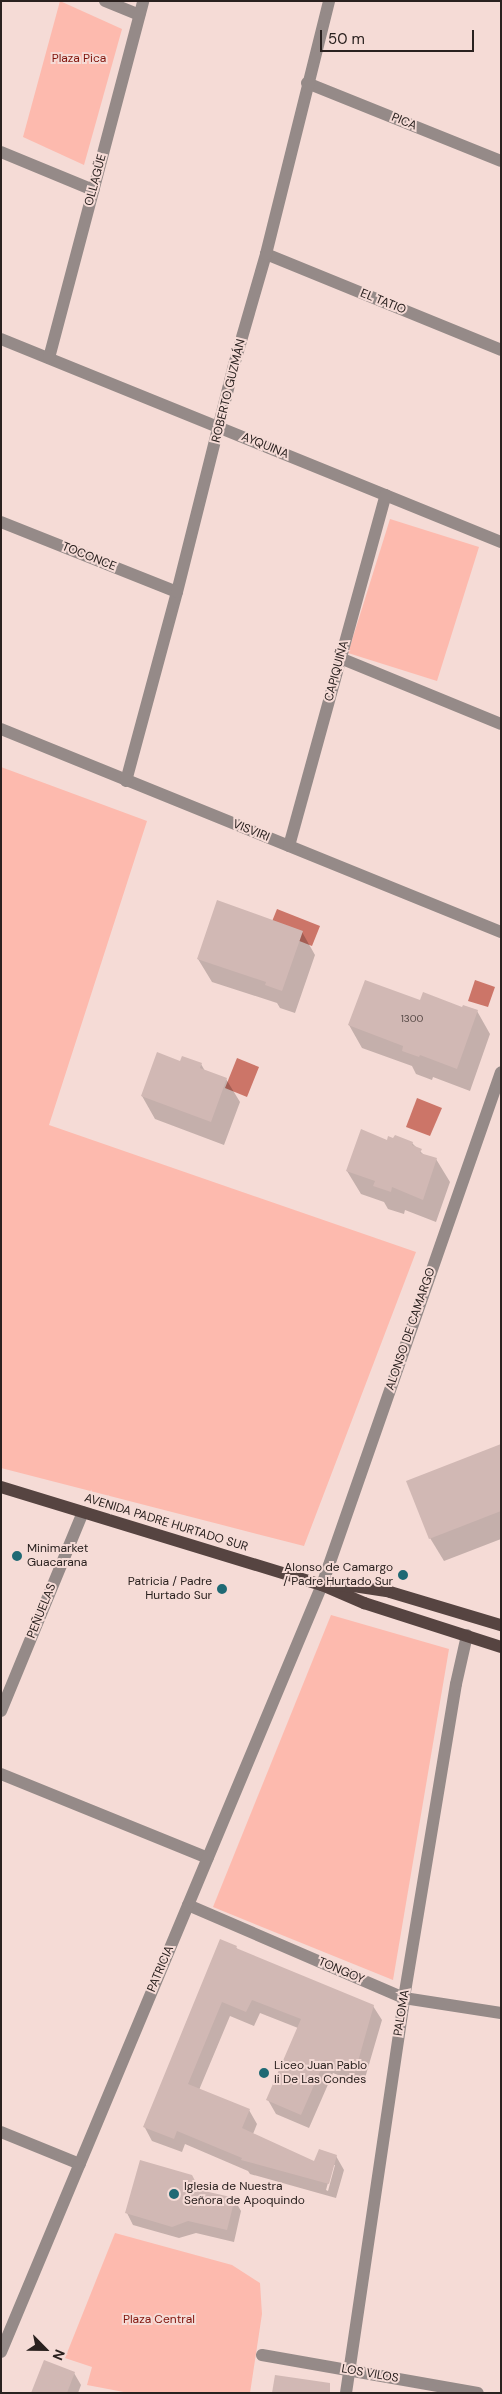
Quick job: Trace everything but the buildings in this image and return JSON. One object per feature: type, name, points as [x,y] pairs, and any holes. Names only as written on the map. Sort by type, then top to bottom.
[{"type":"main road","name":"AVENIDA PADRE HURTADO SUR","points":[[1,1487],[322,1586],[364,1603],[501,1646]]},
{"type":"main road","name":"AVENIDA PADRE HURTADO SUR","points":[[322,1586],[360,1586],[382,1590],[501,1625]]},
{"type":"street","points":[[105,1],[139,15]]},
{"type":"street","name":"OLLAGÜE","points":[[50,358],[143,1]]},
{"type":"street","name":"ROBERTO GUZMÁN","points":[[126,780],[220,427],[234,365],[266,254],[307,83],[329,1]]},
{"type":"street","name":"PICA","points":[[307,83],[501,161]]},
{"type":"street","points":[[1,152],[93,190]]},
{"type":"street","name":"EL TATIO","points":[[266,254],[501,350]]},
{"type":"street","name":"AYQUINA","points":[[1,339],[501,542]]},
{"type":"street","name":"CAPIQUIÑA","points":[[289,846],[386,495]]},
{"type":"street","name":"TOCONCE","points":[[1,522],[177,592]]},
{"type":"street","points":[[340,658],[501,724]]},
{"type":"street","name":"VISVIRI","points":[[1,729],[501,932]]},
{"type":"street","name":"ALONSO DE CAMARGO","points":[[322,1586],[501,1072]]},
{"type":"street","name":"PEÑUELAS","points":[[1,1710],[83,1512]]},
{"type":"street","name":"PATRICIA","points":[[1,2352],[322,1586]]},
{"type":"street","name":"PALOMA","points":[[346,2393],[404,1998],[456,1684],[467,1635]]},
{"type":"street","points":[[1,1774],[208,1858]]},
{"type":"street","name":"TONGOY","points":[[188,1905],[404,1998],[501,2013]]},
{"type":"street","points":[[1,2132],[80,2164]]},
{"type":"street","name":"LOS VILOS","points":[[262,2355],[478,2393]]},
{"type":"green space","name":"Plaza Pica","points":[[60,1],[122,29],[84,165],[23,137]]},
{"type":"green space","points":[[390,519],[479,547],[437,681],[348,653]]},
{"type":"green space","points":[[1,767],[147,821],[49,1125],[416,1252],[304,1546],[1,1468]]},
{"type":"green space","points":[[331,1615],[449,1649],[393,1980],[213,1907]]},
{"type":"green space","name":"Plaza Central","points":[[115,2233],[232,2265],[260,2283],[262,2314],[250,2393],[129,2393],[87,2385],[92,2367],[65,2358]]},
{"type":"shaded area","points":[[277,909],[320,926],[312,946],[269,929]]},
{"type":"shaded area","points":[[475,980],[495,987],[488,1007],[468,1001]]},
{"type":"shaded area","points":[[237,1058],[259,1067],[247,1097],[225,1088]]},
{"type":"shaded area","points":[[417,1098],[442,1108],[430,1136],[406,1127]]},
{"type":"place","name":"Minimarket Guacarana","points":[[17,1556]]},
{"type":"place","name":"Alonso de Camargo / Padre Hurtado Sur","points":[[403,1575]]},
{"type":"place","name":"Patricia / Padre Hurtado Sur","points":[[222,1589]]},
{"type":"place","name":"Liceo Juan Pablo Ii De Las Condes","points":[[264,2073]]},
{"type":"place","name":"Iglesia de Nuestra Señora de Apoquindo","points":[[174,2194]]}]
